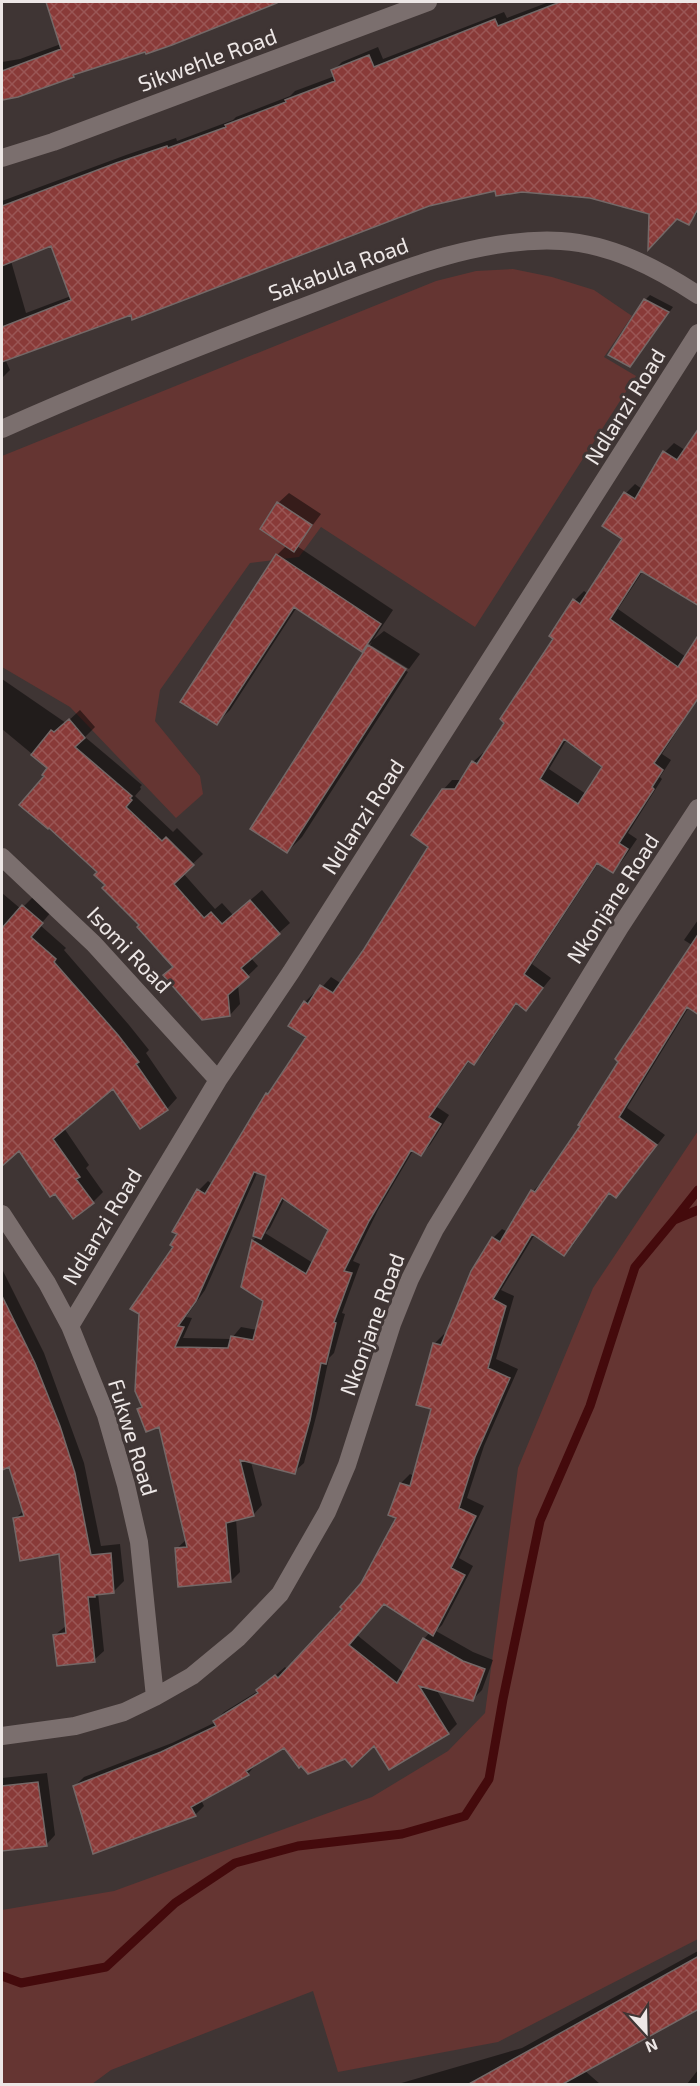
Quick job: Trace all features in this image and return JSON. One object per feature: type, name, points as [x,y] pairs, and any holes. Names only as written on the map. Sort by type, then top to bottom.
[{"type":"street","name":"Sikwehle Road","points":[[2,158],[64,138],[428,2]]},
{"type":"street","name":"Sakabula Road","points":[[2,429],[68,399],[421,262],[505,244],[561,241],[600,247],[662,272],[699,295]]},
{"type":"street","name":"Ndlanzi Road","points":[[69,1326],[218,1080],[297,962],[699,333]]},
{"type":"street","name":"Nkonjane Road","points":[[2,1736],[75,1726],[124,1712],[154,1697],[192,1676],[238,1638],[280,1594],[327,1512],[348,1465],[392,1324],[410,1279],[435,1229],[620,927],[699,808]]},
{"type":"street","name":"Isomi Road","points":[[2,857],[94,944],[218,1080]]},
{"type":"street","name":"Fukwe Road","points":[[2,1214],[47,1283],[69,1326],[106,1415],[139,1542],[154,1697]]},
{"type":"shaded area","points":[[513,269],[552,277],[594,290],[632,316],[604,357],[636,376],[475,627],[321,527],[299,557],[250,563],[160,690],[155,721],[200,776],[203,794],[176,818],[70,707],[2,667],[2,456],[436,281],[476,271]]},
{"type":"shaded area","points":[[698,1131],[698,1939],[498,2042],[338,2072],[313,1991],[111,2070],[92,2084],[2,2084],[2,1910],[114,1891],[372,1797],[448,1751],[485,1713],[518,1468],[593,1288]]},
{"type":"building","points":[[46,2],[277,3],[172,45],[73,75],[74,77],[18,97],[2,100],[2,71],[61,49]]},
{"type":"building","points":[[560,2],[699,2],[699,207],[689,225],[677,219],[648,250],[649,214],[590,198],[522,192],[496,196],[495,191],[429,206],[132,320],[131,315],[2,362],[2,327],[71,300],[51,246],[2,266],[2,206],[116,163],[167,146],[168,148],[226,127],[225,125],[335,81],[331,70],[369,55],[374,67],[495,19],[498,26]]},
{"type":"building","points":[[644,299],[669,312],[630,367],[608,355]]},
{"type":"building","points":[[699,428],[699,606],[641,571],[610,619],[678,667],[699,634],[699,697],[654,763],[663,770],[652,787],[654,789],[619,843],[628,849],[613,873],[597,863],[524,974],[543,988],[526,1011],[516,1003],[474,1065],[468,1061],[429,1117],[441,1124],[421,1156],[411,1150],[369,1221],[344,1271],[352,1273],[334,1322],[336,1323],[326,1364],[321,1363],[310,1420],[295,1474],[240,1460],[254,1516],[226,1523],[231,1582],[178,1587],[175,1548],[187,1547],[159,1427],[146,1432],[137,1409],[142,1407],[135,1391],[139,1314],[130,1309],[173,1247],[170,1245],[177,1234],[172,1232],[197,1189],[205,1194],[266,1093],[268,1094],[306,1037],[288,1026],[304,1001],[308,1004],[320,985],[333,993],[364,949],[428,847],[411,835],[442,789],[455,789],[472,761],[477,764],[504,723],[500,719],[553,639],[549,636],[573,599],[580,604],[622,539],[602,526],[624,492],[635,499],[663,451],[677,460]],"holes":[[[564,739],[602,767],[578,804],[540,779]],[[254,1172],[266,1176],[253,1236],[261,1239],[282,1198],[328,1230],[306,1274],[252,1240],[241,1287],[263,1301],[253,1340],[231,1336],[228,1348],[175,1347],[184,1327],[178,1326],[196,1301]]]},
{"type":"building","points":[[277,502],[312,525],[294,552],[260,529]]},
{"type":"building","points":[[276,554],[381,624],[362,652],[294,607],[217,725],[180,702]]},
{"type":"building","points":[[368,645],[406,669],[287,853],[250,829]]},
{"type":"building","points":[[69,719],[85,738],[75,747],[132,796],[130,798],[132,800],[126,807],[162,841],[166,837],[194,865],[174,884],[204,918],[211,912],[222,924],[250,900],[280,934],[241,968],[249,977],[228,995],[230,1016],[202,1020],[163,975],[173,967],[137,927],[139,925],[102,888],[105,885],[94,875],[97,872],[49,828],[19,805],[44,776],[42,775],[47,768],[31,755],[51,730],[54,732]]},
{"type":"building","points":[[22,905],[43,923],[31,937],[56,959],[54,962],[118,1035],[139,1062],[136,1064],[168,1110],[140,1129],[113,1089],[53,1139],[80,1177],[76,1179],[94,1203],[73,1219],[55,1194],[50,1197],[19,1151],[2,1166],[2,928]]},
{"type":"building","points":[[699,933],[699,1015],[687,1007],[619,1117],[657,1145],[616,1198],[609,1193],[564,1256],[532,1234],[493,1299],[506,1306],[488,1368],[510,1378],[475,1457],[459,1508],[476,1516],[451,1568],[465,1575],[433,1636],[384,1604],[349,1645],[397,1683],[423,1638],[463,1661],[485,1669],[473,1701],[419,1686],[449,1734],[389,1770],[374,1746],[352,1767],[345,1759],[308,1774],[301,1766],[299,1768],[284,1748],[246,1771],[249,1775],[191,1807],[196,1816],[93,1854],[73,1786],[161,1752],[216,1726],[213,1721],[258,1693],[256,1690],[275,1675],[278,1678],[342,1609],[340,1607],[361,1583],[396,1518],[388,1515],[400,1483],[410,1486],[431,1409],[416,1405],[433,1343],[441,1345],[471,1271],[492,1237],[500,1242],[531,1190],[535,1192],[580,1126],[578,1125],[618,1062],[615,1059]]},
{"type":"building","points":[[2,1296],[35,1363],[60,1426],[75,1473],[91,1555],[111,1553],[114,1593],[88,1597],[95,1662],[57,1666],[53,1635],[66,1633],[59,1554],[20,1561],[13,1518],[24,1516],[9,1467],[2,1470]]},
{"type":"building","points":[[38,1782],[47,1846],[2,1851],[2,1786]]},
{"type":"building","points":[[699,1956],[699,2009],[561,2085],[467,2085]]},
{"type":"waterway","points":[[675,1219],[698,1190]]},
{"type":"waterway","points":[[2,1976],[21,1983],[106,1967],[175,1903],[235,1863],[298,1846],[402,1834],[465,1816],[489,1779],[540,1521],[590,1406],[635,1267],[674,1220],[698,1210]]}]
